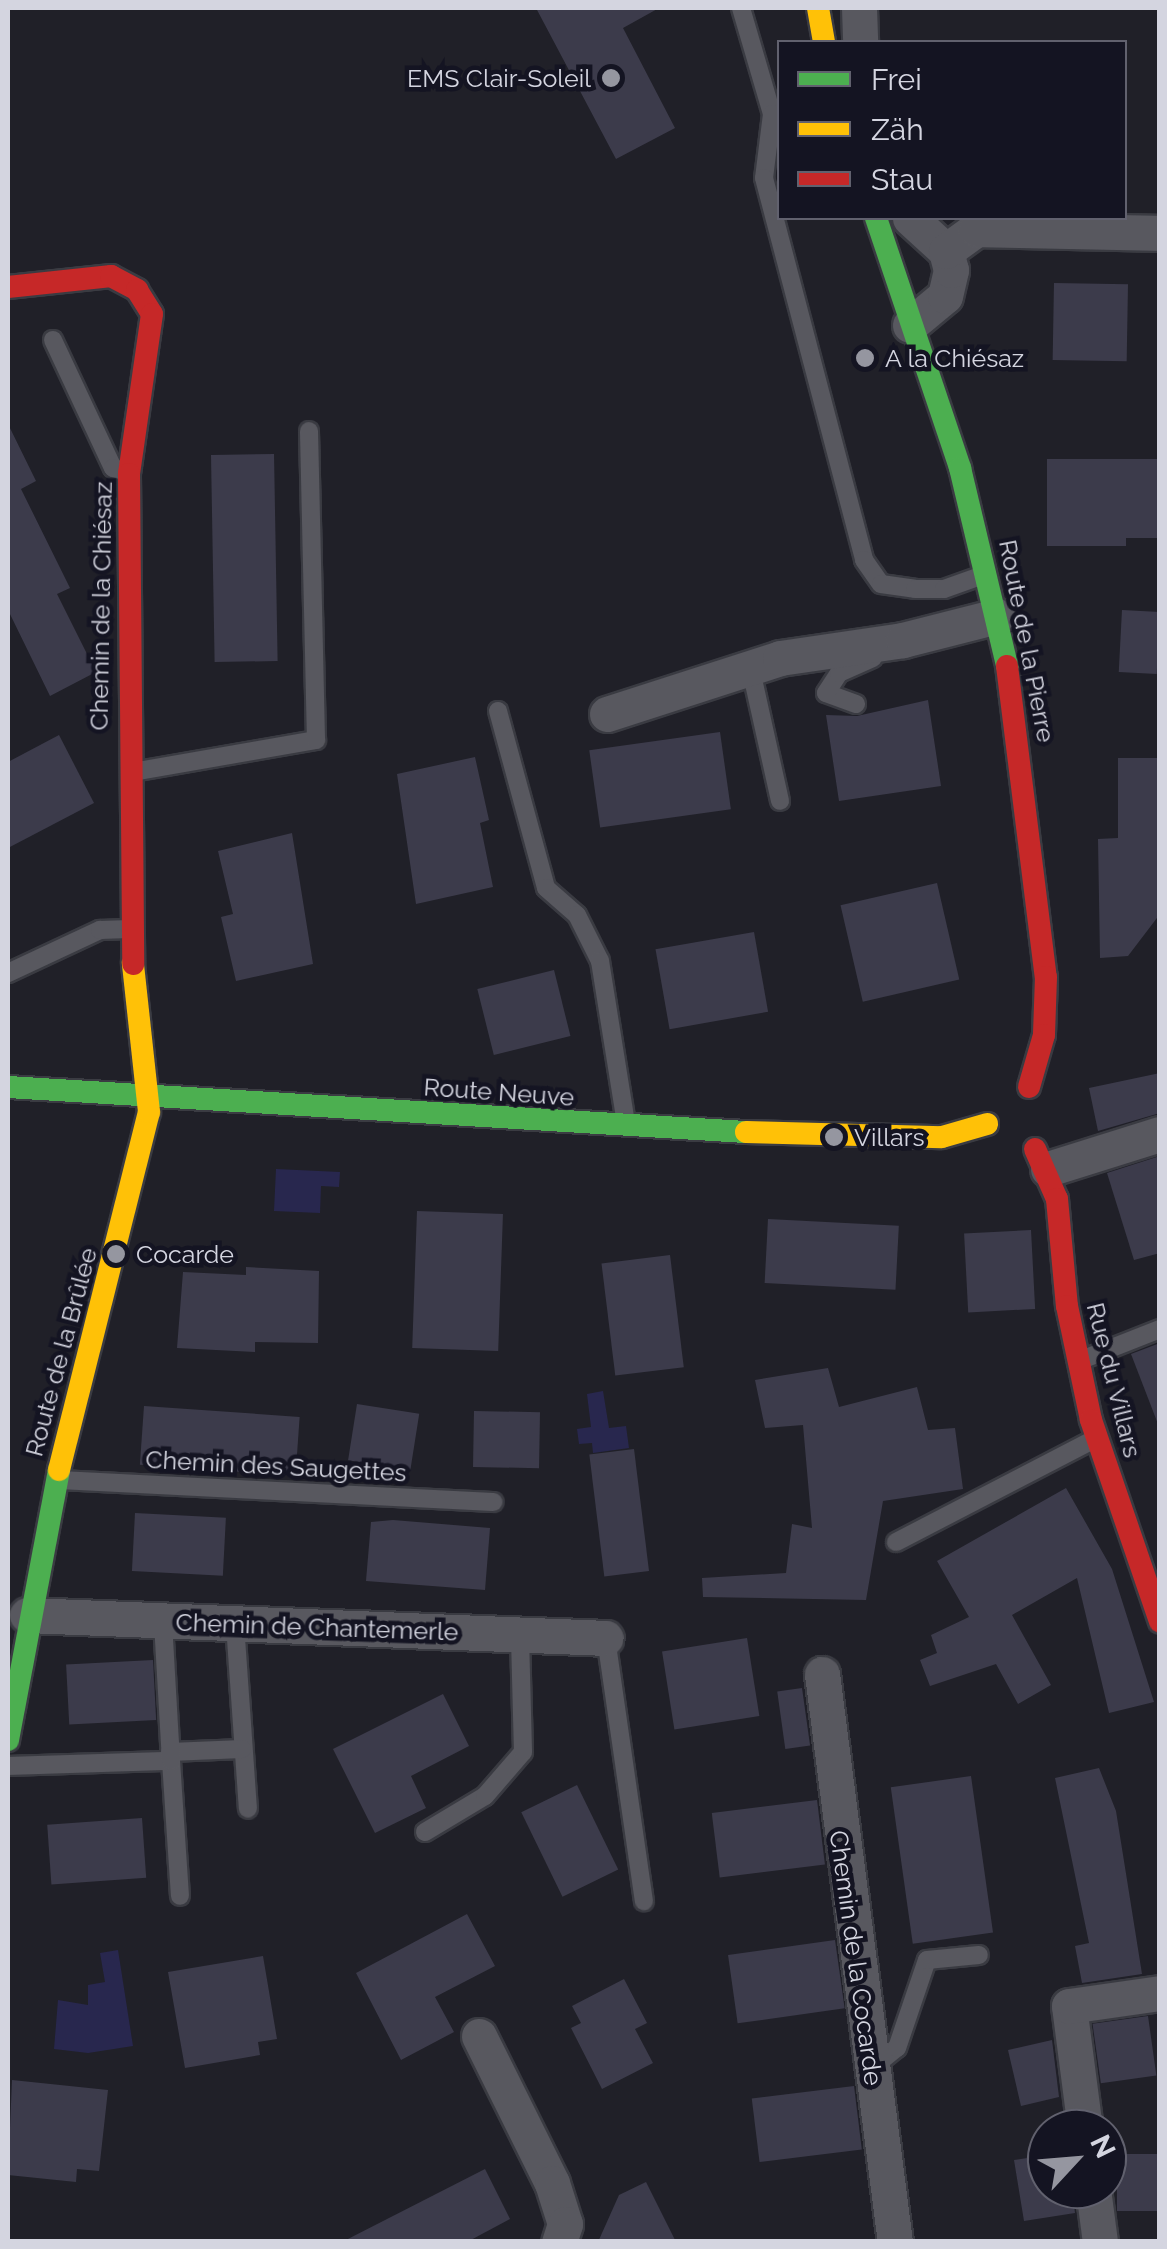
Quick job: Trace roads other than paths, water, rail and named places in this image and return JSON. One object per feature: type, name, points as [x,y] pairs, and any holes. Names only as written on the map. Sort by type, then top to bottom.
[{"type":"street","points":[[818,8],[824,40]]},
{"type":"street","points":[[859,8],[860,40]]},
{"type":"street","name":"Route de la Pierre","points":[[877,220],[944,423],[988,573],[1016,707],[1046,977],[1044,1035],[1009,1113]]},
{"type":"street","points":[[910,324],[945,296],[951,270],[946,251],[912,220]]},
{"type":"street","points":[[946,251],[976,229],[1160,233]]},
{"type":"street","name":"Chemin de la Chiésaz","points":[[8,287],[110,276],[137,290],[152,314],[152,341],[130,474],[127,772],[129,929],[147,1096]]},
{"type":"street","points":[[607,714],[780,658],[928,634],[997,616]]},
{"type":"street","name":"Route Neuve","points":[[8,1087],[627,1127],[884,1138],[942,1137],[1009,1113],[1045,1150]]},
{"type":"street","name":"Route de la Brûlée","points":[[8,1740],[17,1613],[125,1216],[147,1096]]},
{"type":"street","points":[[1045,1150],[1160,1134]]},
{"type":"street","name":"Rue du Villars","points":[[1045,1150],[1076,1362],[1097,1438],[1160,1621]]},
{"type":"street","name":"Chemin de Chantemerle","points":[[17,1613],[606,1638]]},
{"type":"street","name":"Chemin de la Cocarde","points":[[822,1674],[895,2242]]},
{"type":"street","points":[[1082,2109],[1068,2006],[1160,1992]]},
{"type":"street","points":[[480,2036],[552,2183],[565,2224],[559,2242]]},
{"type":"street","points":[[1096,2209],[1100,2242]]},
{"type":"lane","points":[[741,8],[772,114],[764,178],[864,560],[881,584],[915,589],[944,589],[988,573]]},
{"type":"lane","points":[[53,340],[113,468],[130,474]]},
{"type":"lane","points":[[127,772],[316,740],[309,431]]},
{"type":"lane","points":[[856,704],[826,693],[840,672],[904,651],[928,634]]},
{"type":"lane","points":[[752,670],[780,801]]},
{"type":"lane","points":[[498,712],[546,888],[577,915],[600,961],[627,1127]]},
{"type":"lane","points":[[8,973],[100,930],[129,929]]},
{"type":"lane","points":[[1076,1362],[1160,1329]]},
{"type":"lane","points":[[896,1542],[1097,1438]]},
{"type":"lane","name":"Chemin des Saugettes","points":[[56,1480],[493,1502]]},
{"type":"lane","points":[[248,1808],[242,1749],[249,1624],[293,1609],[457,1615]]},
{"type":"lane","points":[[163,1621],[180,1896]]},
{"type":"lane","points":[[425,1832],[486,1796],[522,1752],[520,1635]]},
{"type":"lane","points":[[606,1638],[644,1901]]},
{"type":"lane","points":[[8,1766],[242,1749]]},
{"type":"lane","points":[[872,2068],[897,2048],[927,1960],[979,1955]]},
{"type":"place","name":"EMS Clair-Soleil","points":[[611,78]]},
{"type":"place","name":"A la Chiésaz","points":[[865,358]]},
{"type":"place","name":"Villars","points":[[834,1137]]},
{"type":"place","name":"Cocarde","points":[[116,1254]]}]
